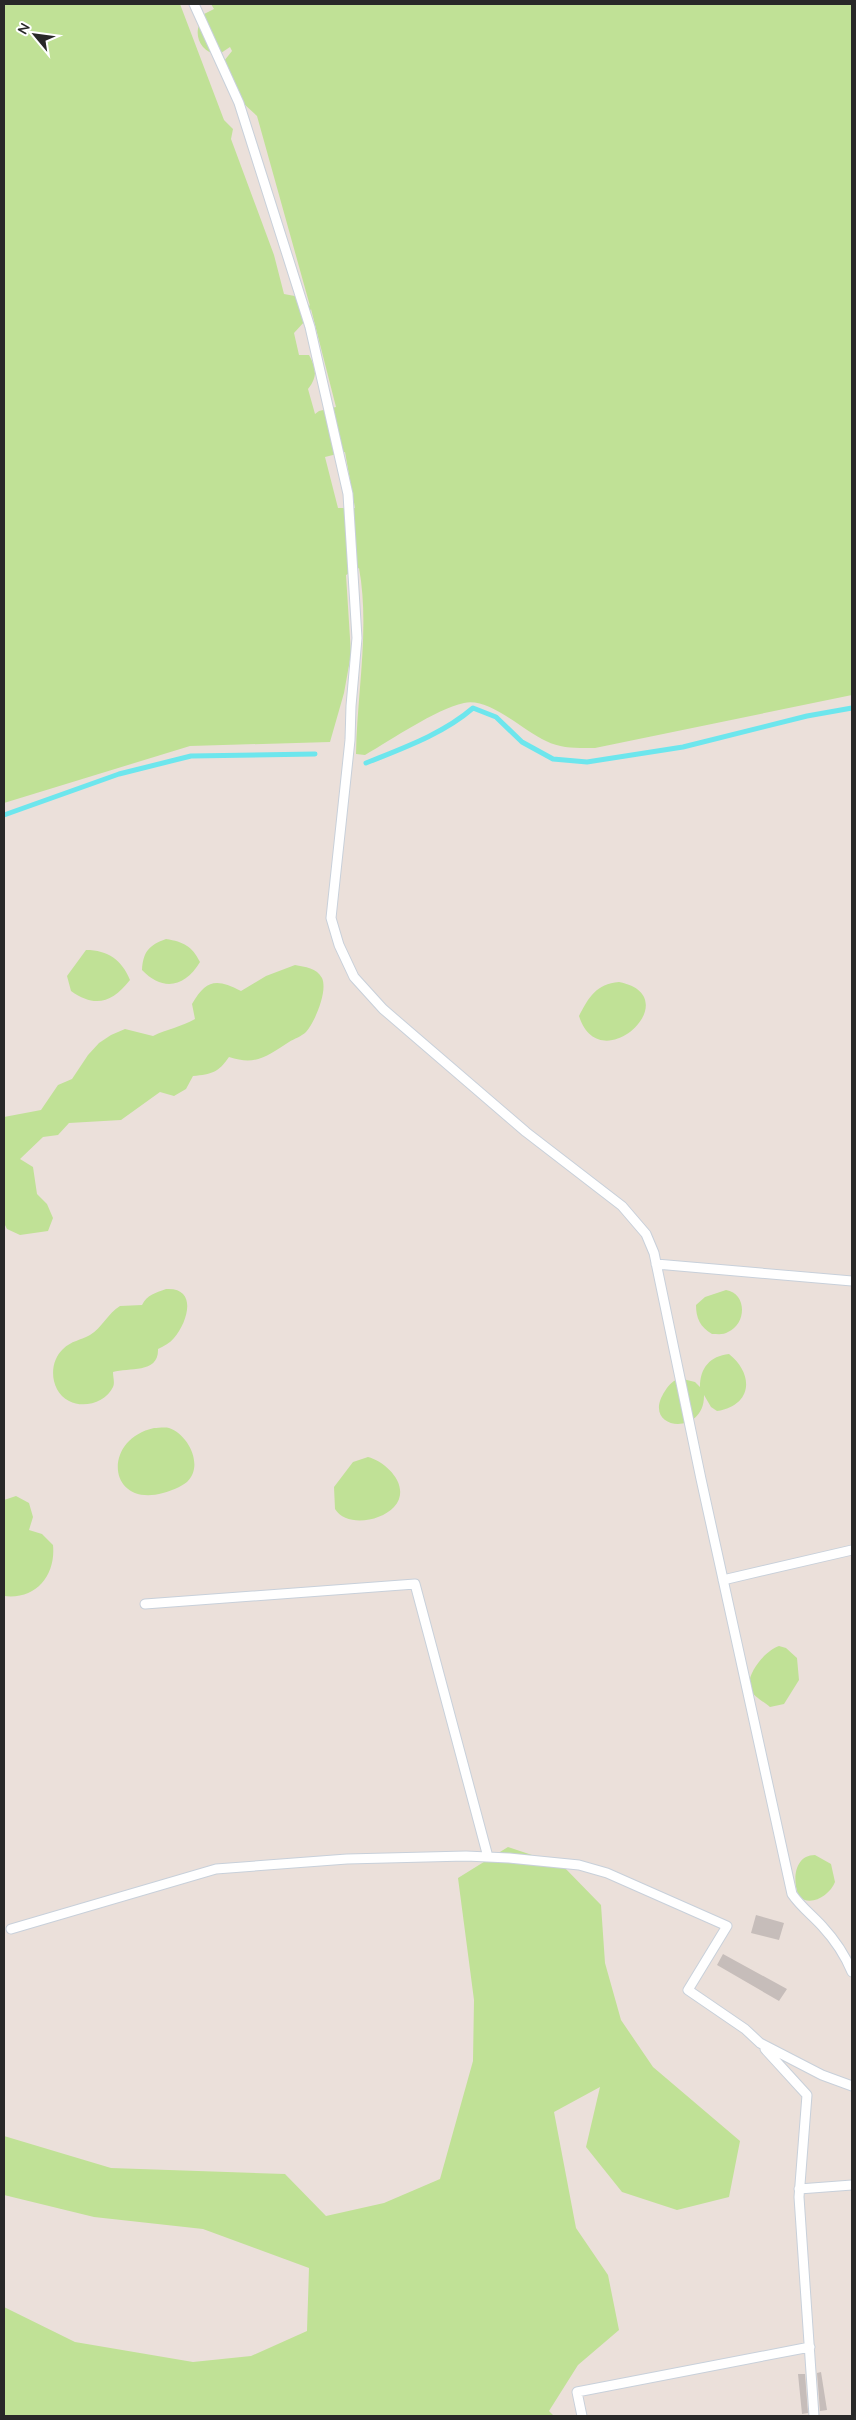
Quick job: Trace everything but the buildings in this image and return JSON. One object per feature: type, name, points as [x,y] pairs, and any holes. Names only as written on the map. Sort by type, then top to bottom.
[{"type":"lane","points":[[194,4],[239,103],[310,327],[348,494],[357,638],[350,740],[331,918],[339,945],[354,977],[383,1010],[526,1132],[622,1206],[646,1234],[656,1264],[792,1894],[800,1907],[822,1925],[847,1960],[852,1972]]},
{"type":"lane","points":[[656,1264],[852,1281]]},
{"type":"lane","points":[[723,1580],[852,1550]]},
{"type":"lane","points":[[145,1604],[414,1584],[488,1856]]},
{"type":"lane","points":[[10,1929],[216,1868],[347,1859],[488,1856],[579,1865],[607,1873],[728,1926],[688,1990],[746,2029],[807,2095],[799,2189],[814,2416]]},
{"type":"lane","points":[[760,2043],[822,2075],[852,2086]]},
{"type":"lane","points":[[799,2189],[852,2185]]},
{"type":"lane","points":[[582,2416],[577,2392],[810,2347]]},
{"type":"green space","points":[[4,4],[180,4],[224,120],[233,129],[231,139],[274,255],[284,294],[300,297],[310,306],[257,116],[243,103],[224,61],[232,51],[230,47],[218,55],[211,53],[201,45],[199,40],[198,28],[205,16],[204,14],[214,9],[211,4],[852,4],[852,695],[595,748],[570,748],[552,744],[495,710],[474,702],[464,703],[427,718],[365,755],[356,754],[363,637],[362,591],[359,568],[346,575],[351,654],[344,693],[330,742],[190,746],[4,803]],"holes":[[[311,309],[336,407],[319,411],[315,414],[308,389],[315,376],[313,364],[309,355],[299,355],[294,333],[305,321]],[[345,452],[355,508],[338,508],[325,457]]]},
{"type":"green space","points":[[166,939],[190,948],[200,962],[188,977],[173,984],[158,982],[142,970],[144,958],[148,950]]},
{"type":"green space","points":[[86,950],[107,954],[123,967],[130,980],[117,994],[110,998],[95,1001],[88,1000],[71,991],[67,976]]},
{"type":"green space","points":[[295,965],[310,968],[317,972],[322,978],[323,984],[320,1006],[306,1032],[261,1058],[238,1060],[229,1057],[218,1070],[193,1076],[186,1089],[174,1096],[160,1092],[121,1120],[69,1123],[58,1135],[43,1137],[20,1159],[33,1167],[37,1194],[47,1204],[53,1218],[48,1231],[20,1235],[7,1229],[4,1223],[4,1117],[41,1110],[58,1085],[72,1079],[88,1055],[99,1043],[111,1035],[125,1029],[153,1036],[164,1032],[195,1019],[192,1004],[207,986],[218,983],[225,984],[241,991],[266,976]]},
{"type":"green space","points":[[619,982],[639,990],[646,1003],[643,1016],[634,1029],[620,1038],[604,1040],[590,1034],[579,1016],[594,993],[604,985]]},
{"type":"green space","points":[[166,1289],[176,1290],[183,1294],[186,1299],[186,1315],[174,1338],[158,1349],[154,1362],[142,1368],[113,1372],[114,1382],[110,1392],[94,1403],[81,1404],[69,1401],[58,1391],[53,1376],[53,1369],[58,1355],[63,1349],[98,1329],[112,1312],[120,1306],[142,1305],[155,1293]]},
{"type":"green space","points":[[726,1290],[733,1292],[741,1302],[741,1316],[739,1322],[728,1332],[712,1334],[700,1322],[696,1305],[705,1297]]},
{"type":"green space","points":[[729,1354],[743,1370],[746,1379],[746,1388],[738,1402],[729,1408],[717,1411],[711,1407],[704,1395],[702,1409],[695,1418],[685,1423],[675,1424],[666,1421],[660,1414],[659,1404],[670,1384],[677,1379],[683,1379],[695,1382],[700,1387],[700,1380],[707,1364],[716,1357]]},
{"type":"green space","points":[[154,1428],[169,1428],[183,1437],[192,1452],[194,1468],[192,1475],[182,1486],[163,1493],[145,1495],[131,1491],[122,1482],[118,1471],[119,1458],[125,1445],[137,1435]]},
{"type":"green space","points":[[368,1457],[383,1464],[395,1476],[399,1484],[399,1499],[388,1512],[372,1519],[355,1520],[347,1518],[340,1515],[335,1509],[334,1487],[353,1462]]},
{"type":"green space","points":[[16,1496],[29,1503],[33,1517],[29,1530],[42,1534],[53,1545],[53,1556],[47,1575],[34,1590],[26,1594],[4,1596],[4,1500]]},
{"type":"green space","points":[[779,1646],[786,1648],[797,1658],[799,1680],[784,1704],[770,1707],[754,1694],[750,1689],[749,1683],[758,1663],[768,1652]]},
{"type":"green space","points":[[508,1847],[562,1865],[601,1905],[605,1963],[621,2020],[653,2067],[740,2141],[729,2197],[677,2210],[622,2192],[586,2147],[600,2087],[554,2112],[576,2228],[608,2275],[619,2330],[578,2365],[549,2411],[554,2416],[4,2416],[4,2307],[75,2342],[193,2362],[251,2356],[307,2331],[309,2268],[203,2229],[94,2217],[4,2195],[4,2136],[111,2168],[285,2174],[326,2216],[384,2203],[440,2179],[473,2061],[474,2000],[458,1878]]},
{"type":"green space","points":[[815,1855],[831,1864],[835,1882],[824,1895],[809,1901],[799,1896],[795,1876],[796,1870],[803,1859]]},
{"type":"waterway","points":[[366,763],[436,733],[473,708],[496,717],[522,742],[553,759],[587,762],[683,747],[807,716],[852,708]]},
{"type":"waterway","points":[[4,815],[119,774],[191,756],[315,754]]}]
